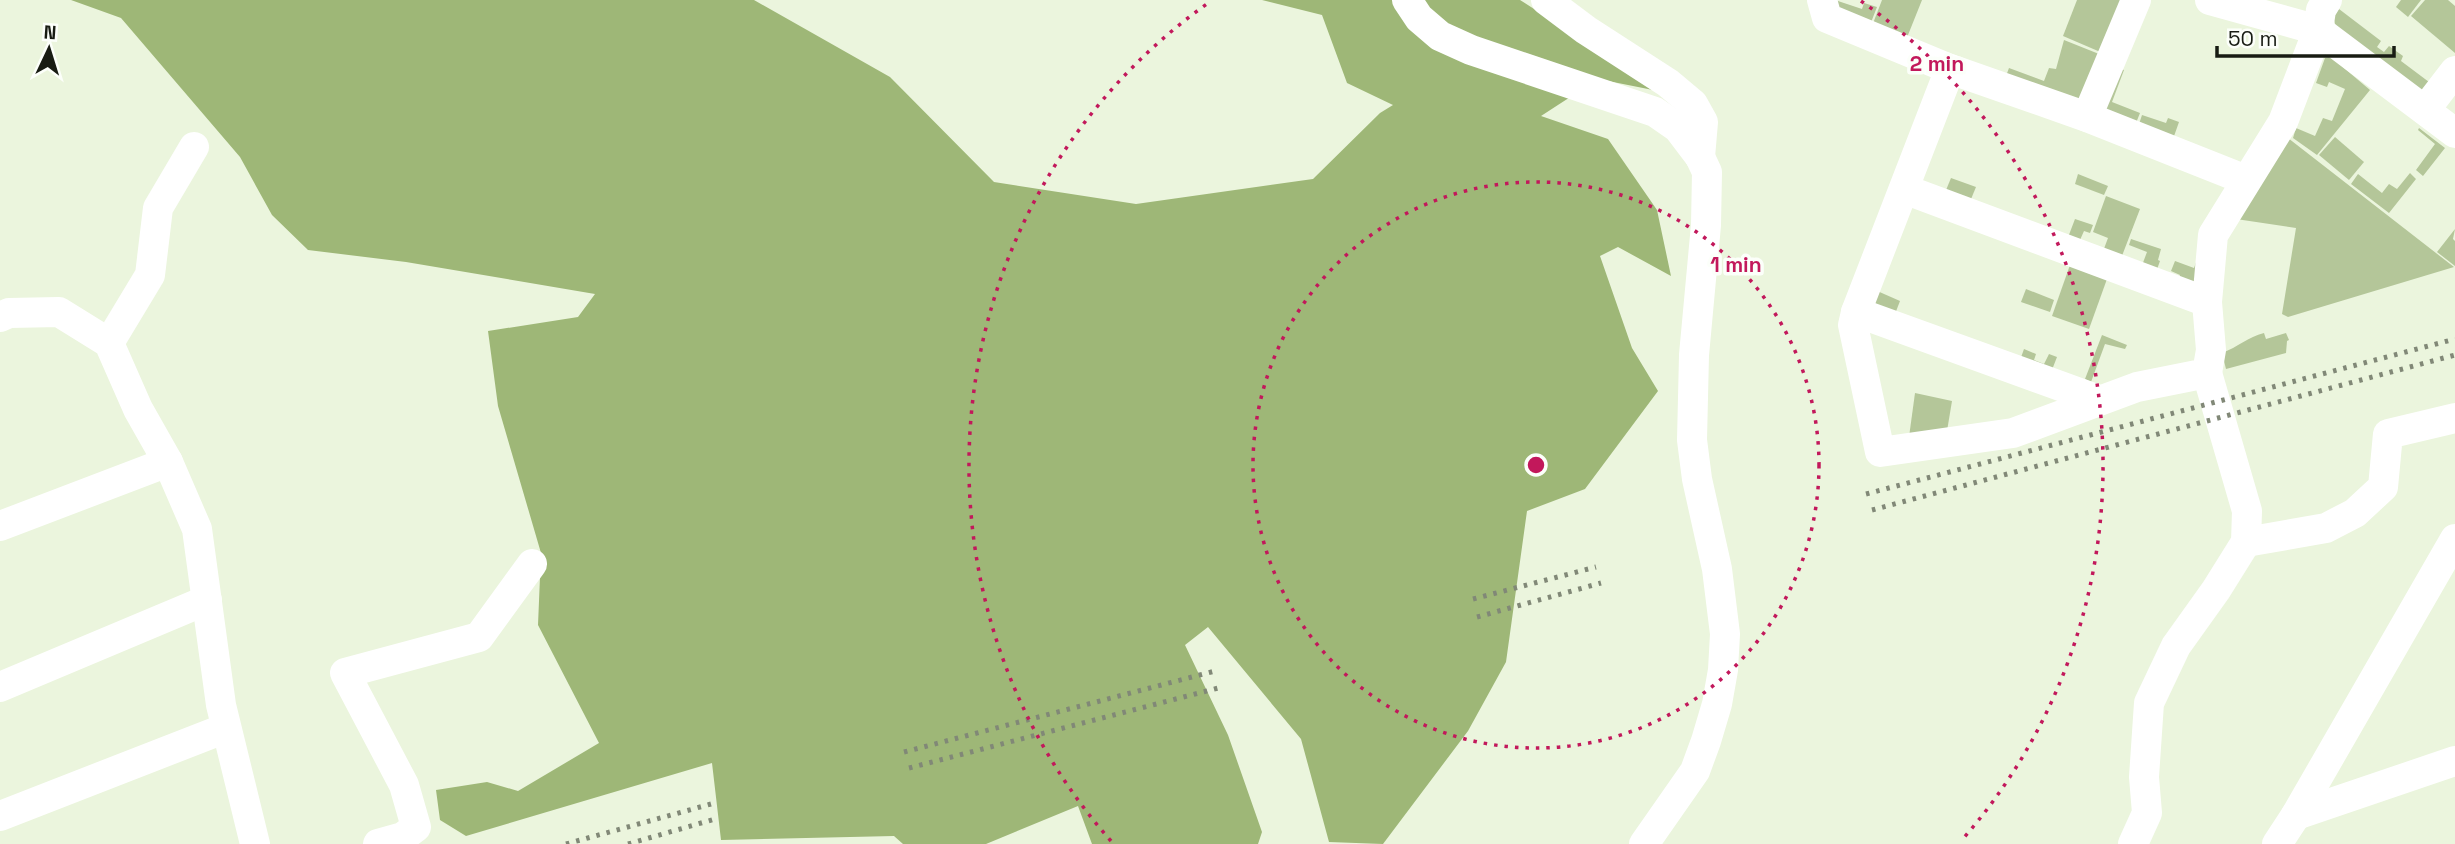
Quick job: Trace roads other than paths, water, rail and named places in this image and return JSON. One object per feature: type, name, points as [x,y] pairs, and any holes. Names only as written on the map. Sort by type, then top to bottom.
[{"type":"street","points":[[1407,0],[1419,18],[1440,36],[1471,50],[1655,112],[1678,128],[1700,157],[1707,172],[1706,225],[1694,355],[1692,440],[1721,597],[1725,634],[1723,670],[1717,704],[1695,771],[1644,844]]},
{"type":"street","points":[[1546,0],[1586,30],[1668,83],[1693,104],[1703,122],[1700,157]]},
{"type":"street","points":[[1822,0],[1827,19],[1950,69],[2087,117],[2246,180]]},
{"type":"street","points":[[2087,117],[2136,0]]},
{"type":"street","points":[[2210,0],[2318,30],[2455,133]]},
{"type":"street","points":[[2133,844],[2147,813],[2144,777],[2149,703],[2176,646],[2246,542],[2247,511],[2207,373],[2211,350],[2207,302],[2213,235],[2283,122],[2327,0]]},
{"type":"street","points":[[1950,69],[1853,325],[1880,452],[2013,433],[2137,387],[2207,373]]},
{"type":"street","points":[[2425,110],[2455,71]]},
{"type":"street","points":[[109,343],[150,275],[158,208],[194,147]]},
{"type":"street","points":[[1904,189],[2207,302]]},
{"type":"street","points":[[0,317],[9,313],[59,312],[109,343],[138,410],[168,462],[197,529],[220,705],[255,844]]},
{"type":"street","points":[[1856,313],[2099,400]]},
{"type":"street","points":[[2246,542],[2326,528],[2355,513],[2383,487],[2388,434],[2455,418]]},
{"type":"street","points":[[0,526],[168,462]]},
{"type":"street","points":[[2277,844],[2455,539]]},
{"type":"street","points":[[378,844],[404,837],[415,827],[404,785],[345,673],[479,637],[532,564]]},
{"type":"street","points":[[2419,600],[2455,589]]},
{"type":"street","points":[[0,687],[207,600]]},
{"type":"street","points":[[0,816],[226,728]]},
{"type":"street","points":[[2296,815],[2455,761]]},
{"type":"railway","points":[[1866,494],[2455,339]]},
{"type":"railway","points":[[1872,510],[2455,355]]},
{"type":"railway","points":[[1473,599],[1596,567]]},
{"type":"railway","points":[[1477,617],[1601,583]]},
{"type":"railway","points":[[904,752],[1215,671]]},
{"type":"railway","points":[[909,768],[1222,687]]},
{"type":"railway","points":[[566,844],[711,804]]},
{"type":"railway","points":[[628,844],[715,819]]}]
